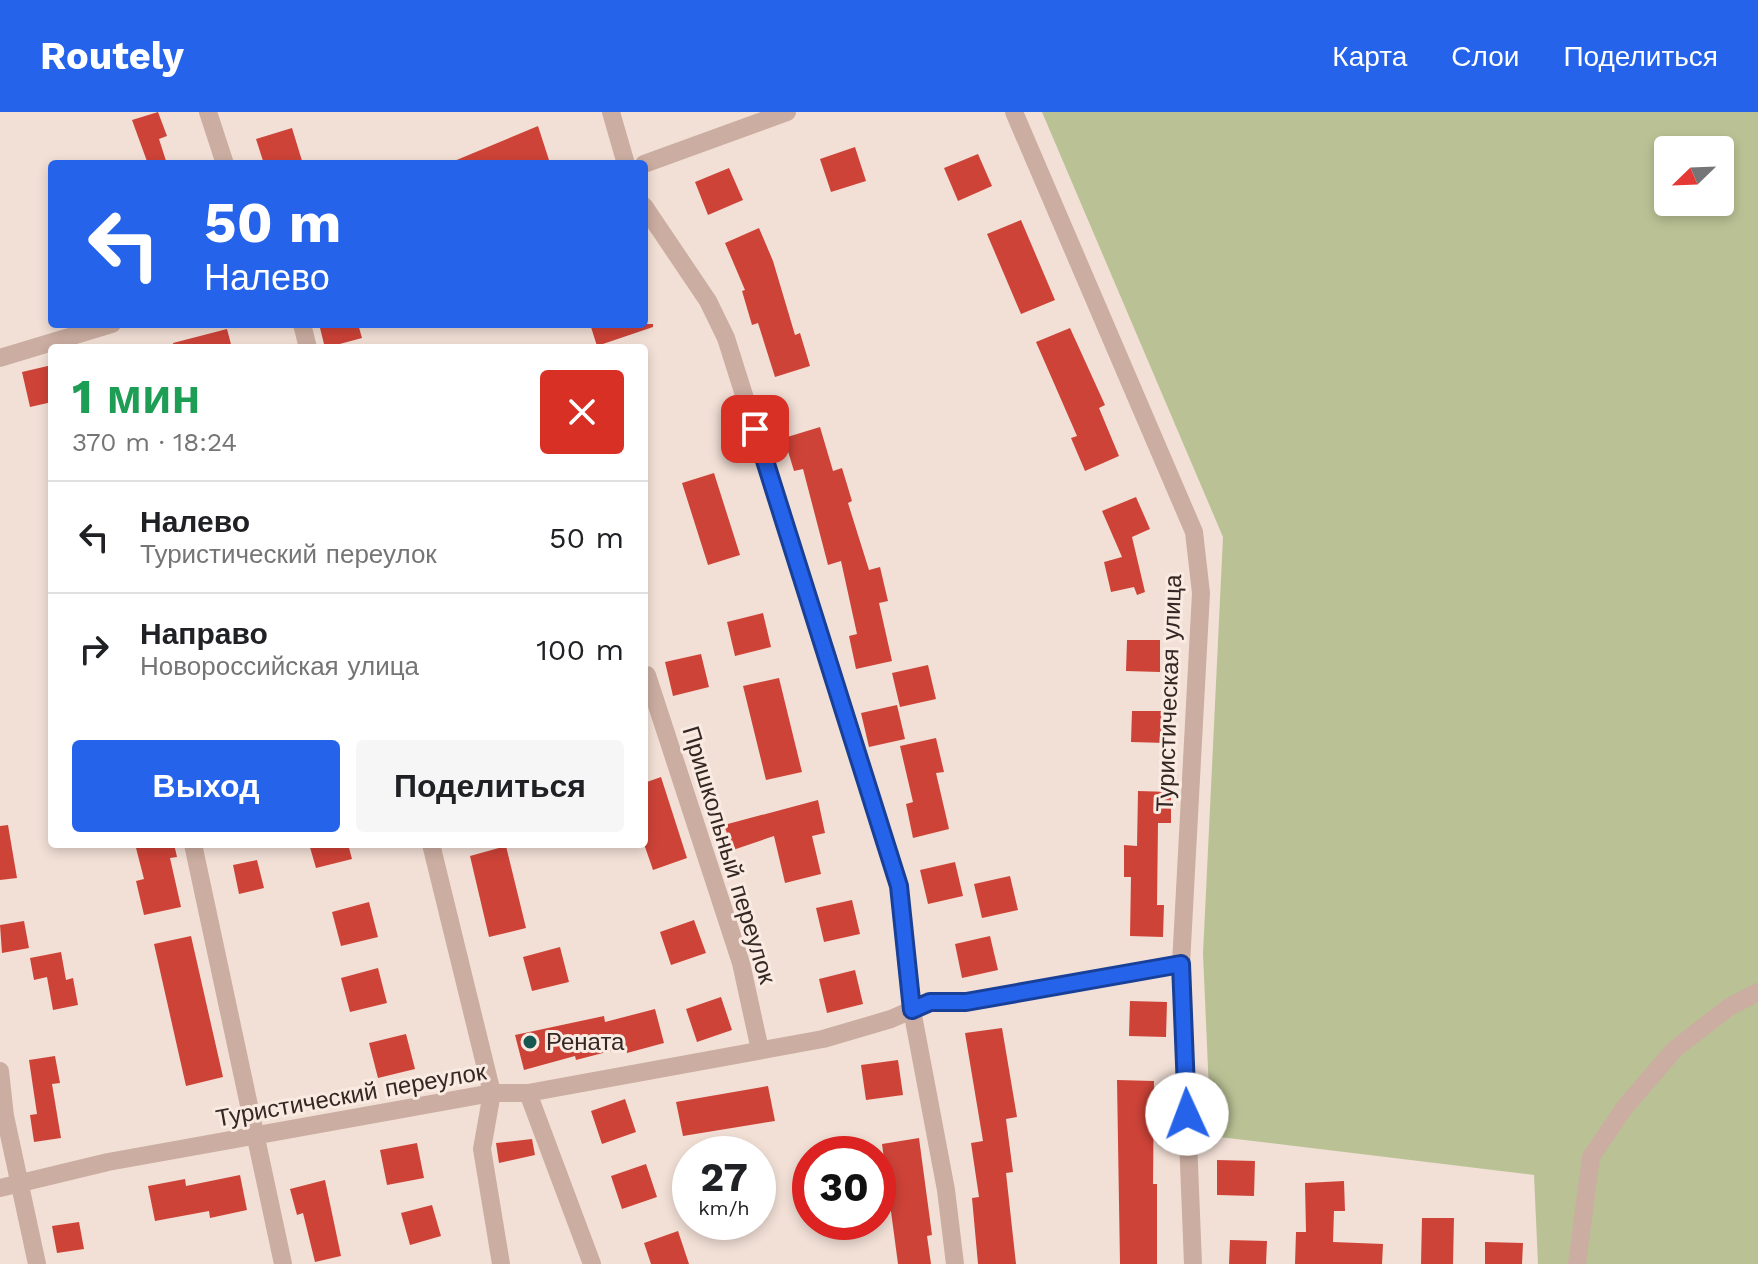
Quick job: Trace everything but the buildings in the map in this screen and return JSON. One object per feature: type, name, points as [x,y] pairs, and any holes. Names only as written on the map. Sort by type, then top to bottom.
[{"type":"street","points":[[208,112],[224,160]]},
{"type":"street","points":[[611,112],[625,160]]},
{"type":"street","points":[[648,163],[787,112]]},
{"type":"street","name":"Туристическая улица","points":[[1014,112],[1194,532],[1201,593],[1181,964],[1193,1264]]},
{"type":"street","points":[[648,212],[708,301],[726,338],[899,886],[912,1010],[946,1190],[955,1264]]},
{"type":"street","points":[[85,340],[105,328]]},
{"type":"street","points":[[0,358],[48,348]]},
{"type":"street","name":"Пришкольный переулок","points":[[648,678],[741,963],[760,1050]]},
{"type":"street","points":[[194,848],[283,1264]]},
{"type":"street","points":[[432,848],[492,1093],[482,1149],[501,1264]]},
{"type":"street","name":"Туристический переулок","points":[[0,1188],[108,1162],[492,1093],[528,1093],[823,1039],[930,1002],[966,1002],[1181,964]]},
{"type":"street","points":[[1577,1264],[1591,1157],[1625,1107],[1675,1049],[1729,1007],[1758,992]]},
{"type":"street","points":[[0,1071],[5,1116],[37,1264]]},
{"type":"street","points":[[528,1093],[592,1264]]},
{"type":"green space","points":[[1042,112],[1758,112],[1758,1264],[1538,1264],[1534,1175],[1211,1136],[1203,954],[1223,537]]},
{"type":"place","name":"Рената","points":[[530,1042]]},
{"type":"route","points":[[755,429],[899,886],[912,1010],[930,1002],[966,1002],[1181,964],[1187,1114]]}]
